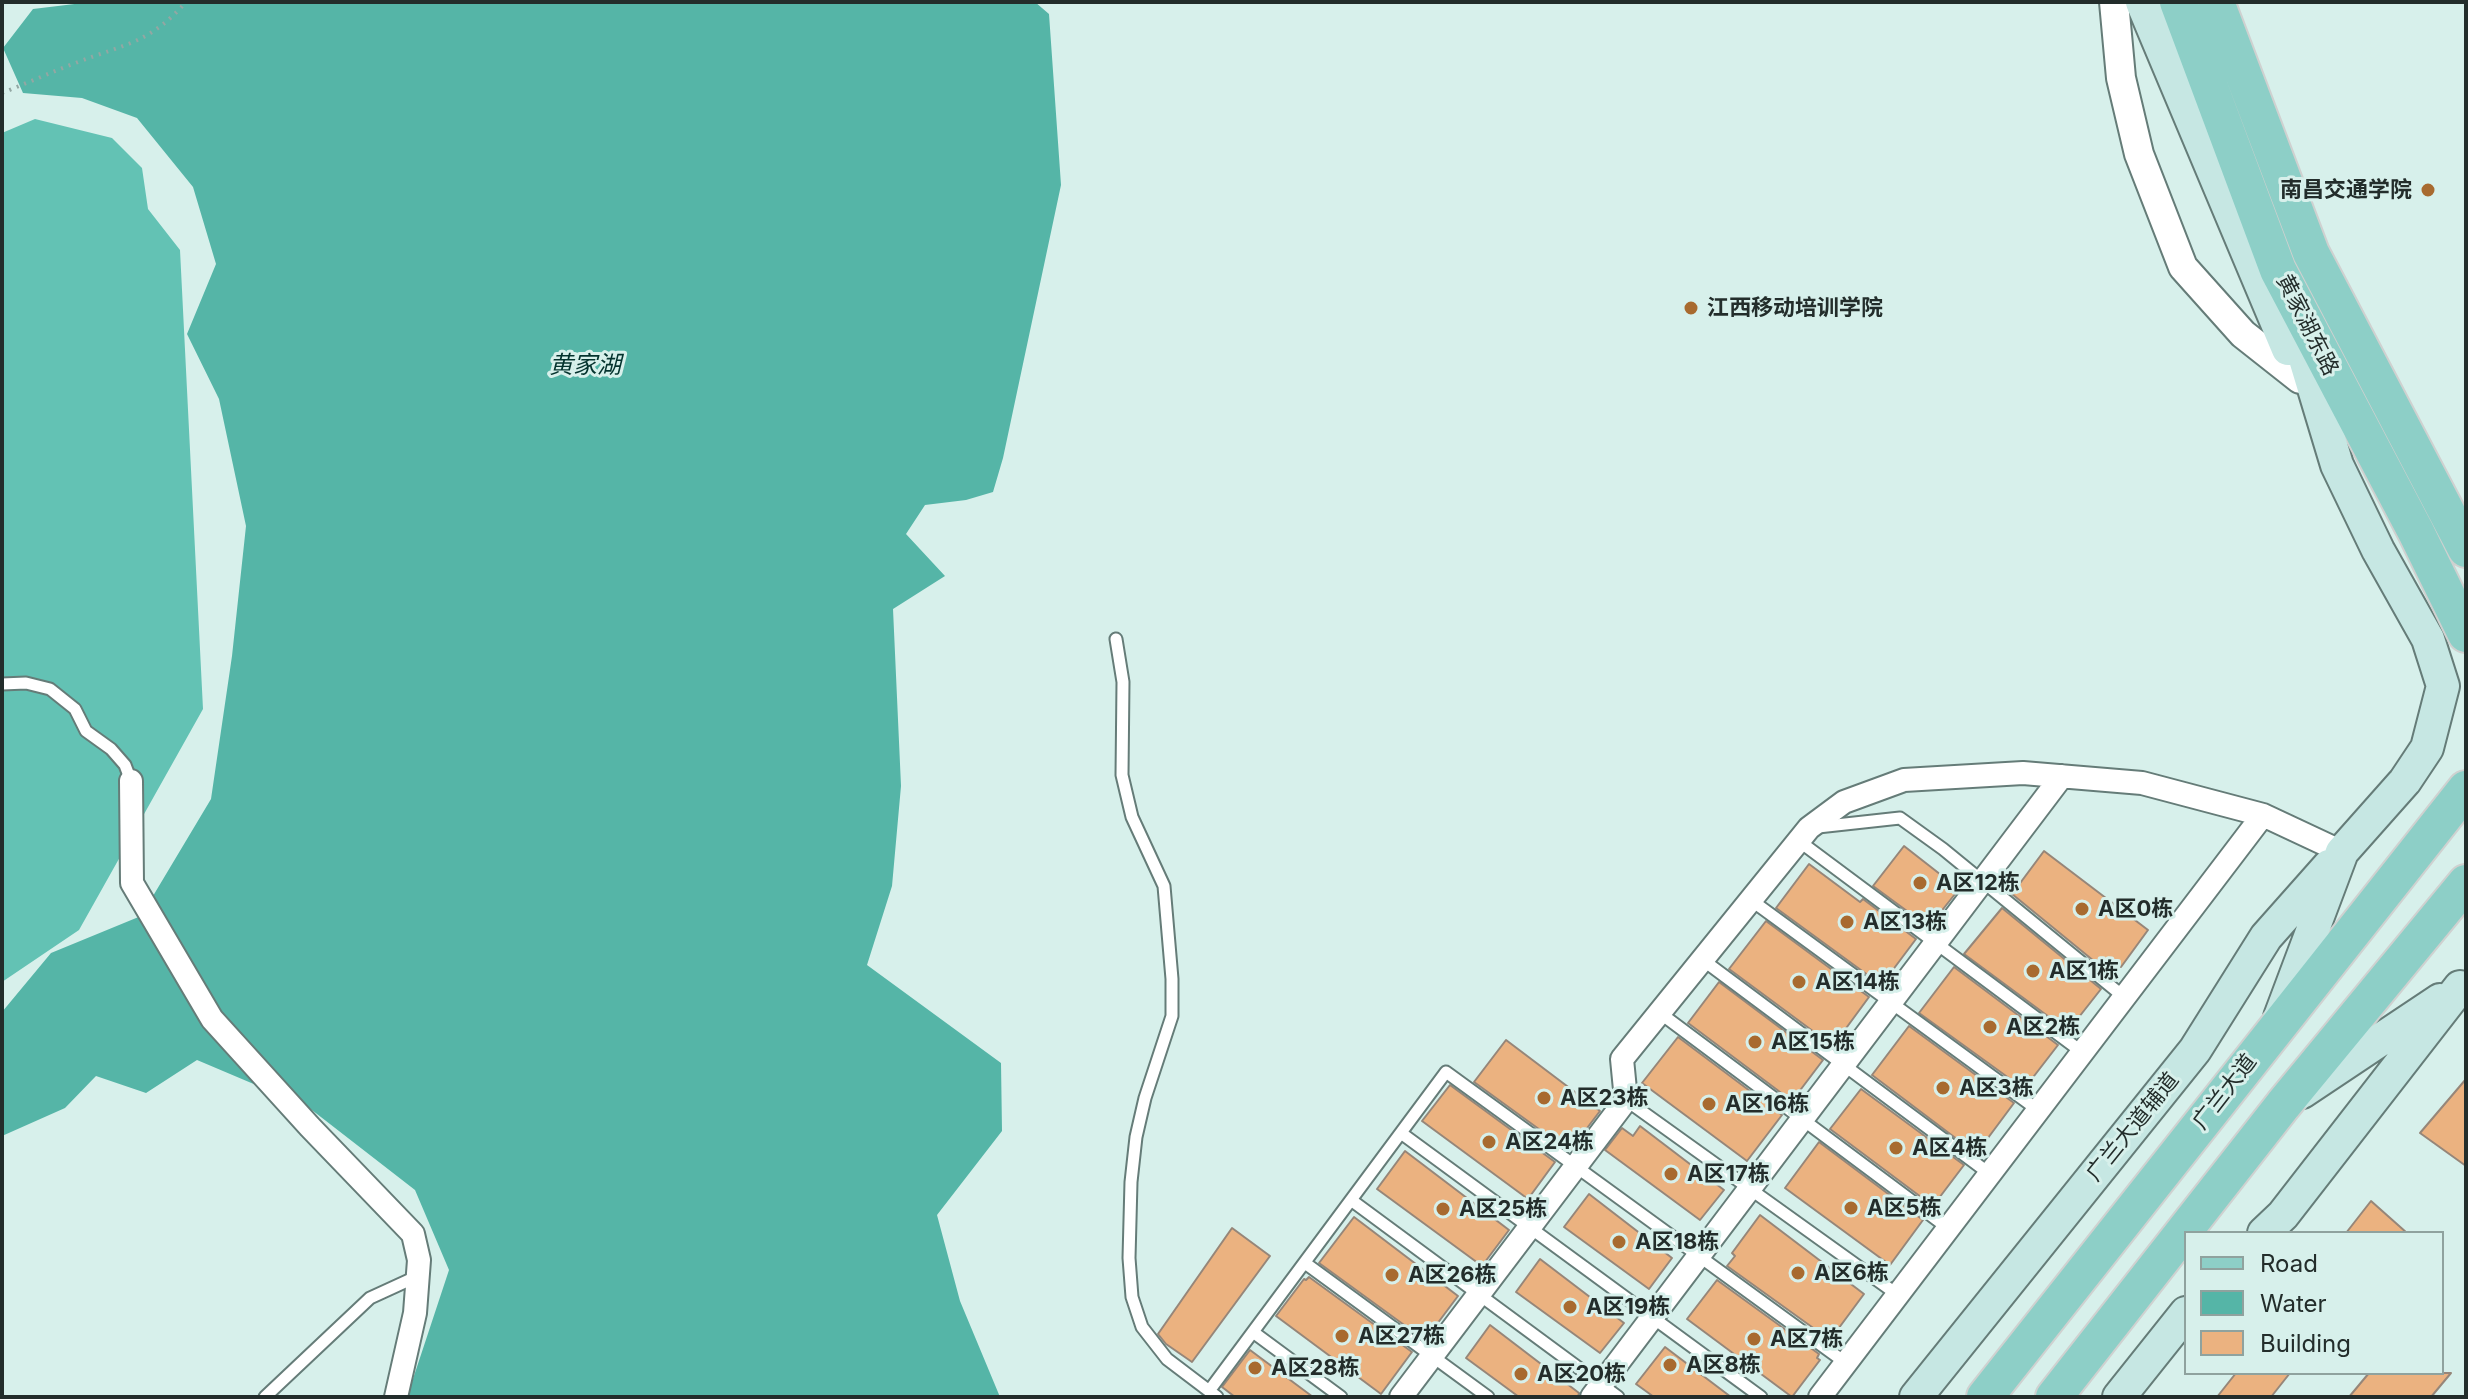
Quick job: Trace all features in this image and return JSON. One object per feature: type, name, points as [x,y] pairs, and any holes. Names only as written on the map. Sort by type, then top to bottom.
[{"type":"main road","points":[[2142,2],[2337,465]]},
{"type":"main road","name":"黄家湖东路","points":[[2178,2],[2278,270],[2466,634]]},
{"type":"main road","name":"黄家湖东路","points":[[2216,2],[2311,253],[2466,549]]},
{"type":"main road","points":[[2278,270],[2337,465]]},
{"type":"main road","points":[[2392,409],[2466,513]]},
{"type":"main road","name":"广兰大道辅道","points":[[1916,1397],[2195,1050],[2266,937],[2405,781],[2427,748],[2443,686],[2428,639],[2378,550],[2337,465]]},
{"type":"main road","name":"广兰大道","points":[[1985,1397],[2466,789]]},
{"type":"main road","points":[[2275,1029],[2342,852]]},
{"type":"main road","points":[[2184,1231],[2283,1105],[2466,883]]},
{"type":"main road","points":[[2283,1105],[2463,986]]},
{"type":"main road","points":[[2266,1231],[2283,1215],[2463,986]]},
{"type":"main road","points":[[2054,1397],[2184,1231]]},
{"type":"main road","points":[[2119,1397],[2184,1316]]},
{"type":"street","points":[[2114,2],[2121,78],[2139,154],[2183,267],[2243,334],[2300,379]]},
{"type":"street","points":[[1401,1397],[1626,1100],[1622,1059],[1804,834],[1844,802],[1904,780],[2023,773],[2142,783],[2263,815],[2342,852]]},
{"type":"street","points":[[1603,1393],[1652,1317],[2062,776]]},
{"type":"street","points":[[131,781],[132,883],[212,1019],[413,1234],[419,1260],[415,1313],[396,1397]]},
{"type":"street","points":[[1820,1397],[2263,815]]},
{"type":"lane","points":[[1116,639],[1123,682],[1122,775],[1132,817],[1164,886],[1172,979],[1172,1016],[1145,1098],[1136,1137],[1129,1258],[1132,1297],[1142,1327],[1167,1359],[1213,1394],[1253,1332],[1446,1072],[1846,1363]]},
{"type":"lane","points":[[2,684],[26,683],[50,689],[75,709],[86,731],[111,749],[125,765],[131,781]]},
{"type":"lane","points":[[1804,834],[1900,818],[1983,881],[2124,997]]},
{"type":"lane","points":[[1804,834],[1936,943],[2082,1052]]},
{"type":"lane","points":[[1751,900],[2038,1110]]},
{"type":"lane","points":[[1703,960],[1990,1174]]},
{"type":"lane","points":[[1660,1013],[1948,1228]]},
{"type":"lane","points":[[1626,1100],[1898,1295]]},
{"type":"lane","points":[[1401,1133],[1761,1397]]},
{"type":"lane","points":[[1351,1200],[1479,1294],[1603,1393]]},
{"type":"lane","points":[[1305,1263],[1488,1397]]},
{"type":"lane","points":[[265,1397],[370,1298],[418,1276]]},
{"type":"lane","points":[[1253,1332],[1341,1397]]},
{"type":"path","points":[[2,93],[138,41],[170,20],[186,2]]},
{"type":"shaded area","points":[[35,119],[112,138],[142,168],[148,209],[180,250],[203,709],[79,930],[2,982],[2,133]]},
{"type":"water","name":"黄家湖","points":[[91,2],[1035,2],[1049,14],[1061,185],[1003,458],[993,492],[966,500],[925,505],[906,534],[945,576],[893,609],[901,786],[892,886],[867,965],[1001,1063],[1002,1131],[937,1215],[960,1301],[1000,1397],[407,1397],[449,1270],[415,1190],[308,1107],[197,1060],[146,1093],[96,1076],[65,1108],[2,1136],[2,1012],[51,953],[141,916],[211,799],[232,656],[246,526],[219,399],[187,334],[216,264],[193,187],[137,118],[82,98],[23,93],[3,48],[33,9]]},
{"type":"building","name":"A区12栋","points":[[1904,846],[1959,889],[1936,918],[1933,915],[1926,925],[1873,886]]},
{"type":"building","name":"A区0栋","points":[[2044,851],[2148,930],[2121,967],[2119,965],[2111,975],[2012,894]]},
{"type":"building","name":"A区13栋","points":[[1809,864],[1916,939],[1880,984],[1776,908]]},
{"type":"building","name":"A区1栋","points":[[2002,908],[2101,989],[2068,1031],[1964,954]]},
{"type":"building","name":"A区14栋","points":[[1766,921],[1869,997],[1833,1046],[1729,969]]},
{"type":"building","name":"A区2栋","points":[[1954,967],[2058,1045],[2024,1089],[1919,1013]]},
{"type":"building","name":"A区15栋","points":[[1719,982],[1823,1060],[1792,1101],[1688,1023]]},
{"type":"building","name":"A区3栋","points":[[1909,1026],[2014,1103],[1982,1146],[1980,1144],[1974,1152],[1872,1075]]},
{"type":"building","name":"A区16栋","points":[[1678,1037],[1782,1115],[1747,1161],[1642,1083]]},
{"type":"building","name":"A区23栋","points":[[1506,1040],[1600,1111],[1572,1148],[1568,1145],[1565,1148],[1474,1082]]},
{"type":"building","points":[[2466,1079],[2466,1166],[2420,1133]]},
{"type":"building","name":"A区24栋","points":[[1450,1085],[1555,1162],[1528,1199],[1422,1121]]},
{"type":"building","name":"A区4栋","points":[[1861,1089],[1964,1165],[1933,1206],[1830,1129]]},
{"type":"building","name":"A区17栋","points":[[1640,1126],[1724,1190],[1700,1220],[1605,1150],[1622,1128],[1633,1136]]},
{"type":"building","name":"A区5栋","points":[[1819,1142],[1923,1220],[1890,1265],[1785,1188]]},
{"type":"building","name":"A区25栋","points":[[1405,1151],[1509,1230],[1482,1266],[1377,1189]]},
{"type":"building","name":"A区18栋","points":[[1589,1194],[1672,1258],[1649,1289],[1564,1227]]},
{"type":"building","points":[[2371,1201],[2405,1231],[2348,1231]]},
{"type":"building","name":"A区6栋","points":[[1760,1215],[1864,1294],[1830,1340],[1727,1266],[1735,1256],[1732,1253]]},
{"type":"building","name":"A区26栋","points":[[1354,1217],[1458,1296],[1431,1332],[1428,1330],[1422,1338],[1319,1263]]},
{"type":"building","points":[[1232,1228],[1270,1256],[1192,1362],[1166,1344],[1158,1334]]},
{"type":"building","name":"A区19栋","points":[[1540,1259],[1624,1323],[1600,1353],[1516,1292]]},
{"type":"building","name":"A区27栋","points":[[1309,1277],[1412,1352],[1381,1394],[1276,1316],[1304,1279]]},
{"type":"building","name":"A区7栋","points":[[1717,1280],[1819,1354],[1817,1358],[1820,1360],[1792,1397],[1687,1319]]},
{"type":"building","name":"A区20栋","points":[[1490,1325],[1579,1393],[1578,1397],[1519,1397],[1466,1358]]},
{"type":"building","name":"A区8栋","points":[[1665,1347],[1731,1397],[1654,1397],[1636,1384]]},
{"type":"building","name":"A区28栋","points":[[1250,1350],[1313,1397],[1235,1397],[1222,1387]]},
{"type":"building","points":[[2451,1373],[2431,1397],[2349,1397],[2367,1375]]},
{"type":"building","points":[[2234,1375],[2288,1375],[2271,1397],[2217,1397]]},
{"type":"place","name":"南昌交通学院","points":[[2428,190]]},
{"type":"place","name":"江西移动培训学院","points":[[1691,308]]},
{"type":"place","name":"A区12栋","points":[[1920,883]]},
{"type":"place","name":"A区0栋","points":[[2082,909]]},
{"type":"place","name":"A区13栋","points":[[1847,922]]},
{"type":"place","name":"A区1栋","points":[[2033,971]]},
{"type":"place","name":"A区14栋","points":[[1799,982]]},
{"type":"place","name":"A区2栋","points":[[1990,1027]]},
{"type":"place","name":"A区15栋","points":[[1755,1042]]},
{"type":"place","name":"A区3栋","points":[[1943,1088]]},
{"type":"place","name":"A区23栋","points":[[1544,1098]]},
{"type":"place","name":"A区16栋","points":[[1709,1104]]},
{"type":"place","name":"A区24栋","points":[[1489,1142]]},
{"type":"place","name":"A区4栋","points":[[1896,1148]]},
{"type":"place","name":"A区17栋","points":[[1671,1174]]},
{"type":"place","name":"A区5栋","points":[[1851,1208]]},
{"type":"place","name":"A区25栋","points":[[1443,1209]]},
{"type":"place","name":"A区18栋","points":[[1619,1242]]},
{"type":"place","name":"A区6栋","points":[[1798,1273]]},
{"type":"place","name":"A区26栋","points":[[1392,1275]]},
{"type":"place","name":"A区19栋","points":[[1570,1307]]},
{"type":"place","name":"A区27栋","points":[[1342,1336]]},
{"type":"place","name":"A区7栋","points":[[1754,1339]]},
{"type":"place","name":"A区8栋","points":[[1670,1365]]},
{"type":"place","name":"A区28栋","points":[[1255,1368]]},
{"type":"place","name":"A区20栋","points":[[1521,1374]]}]
